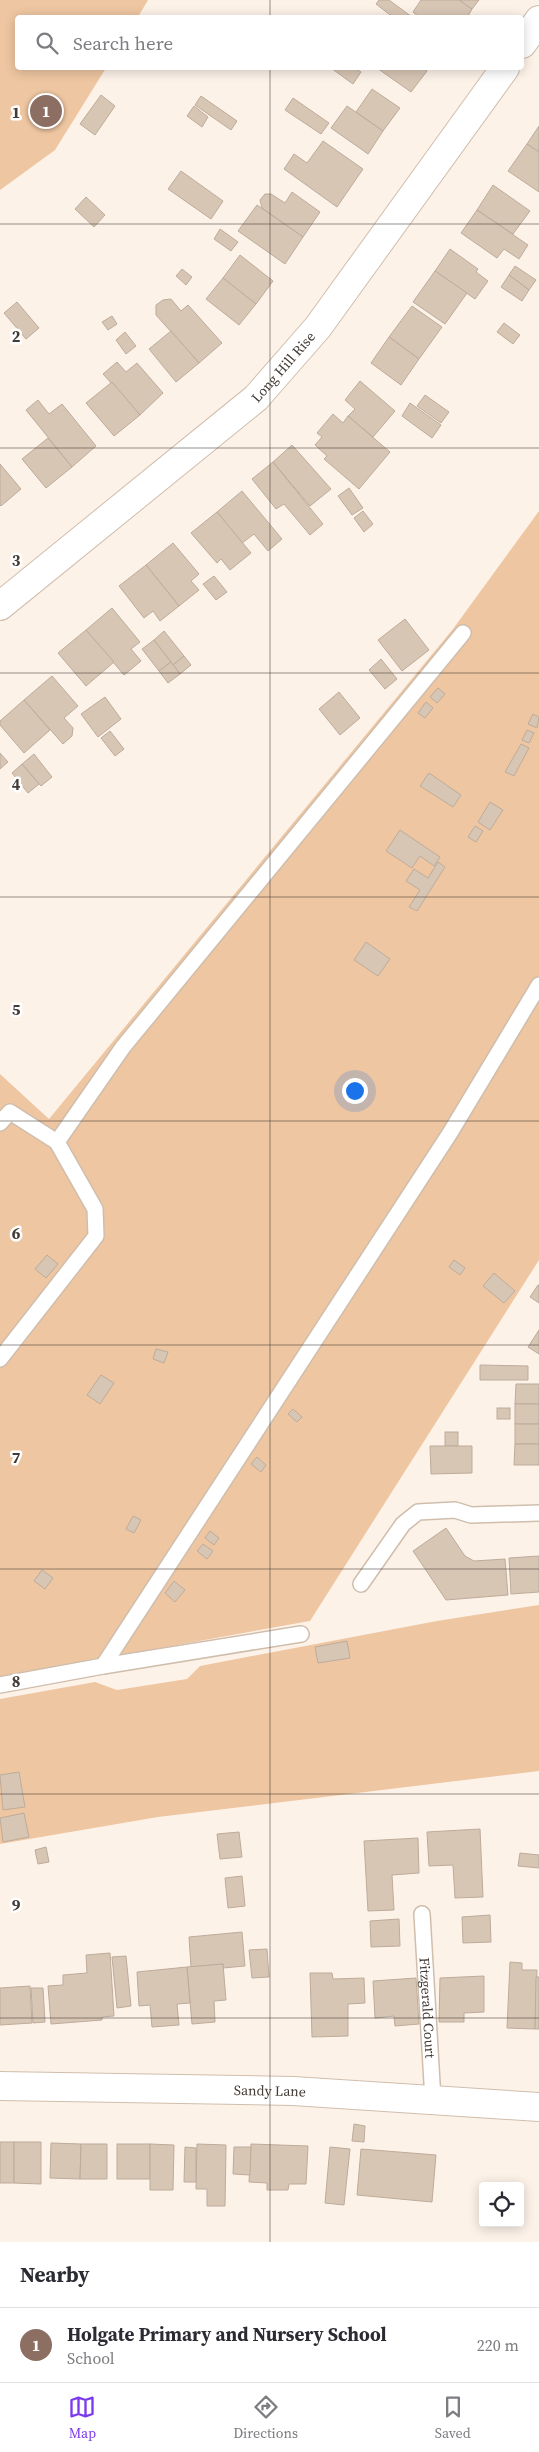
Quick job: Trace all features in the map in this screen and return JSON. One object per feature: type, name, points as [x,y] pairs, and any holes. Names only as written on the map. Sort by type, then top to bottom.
[{"type":"street","points":[[524,41],[539,20]]},
{"type":"street","name":"Long Hill Rise","points":[[0,606],[256,398],[318,327],[504,70]]},
{"type":"street","name":"Sandy Lane","points":[[0,2086],[293,2091],[539,2107]]},
{"type":"lane","points":[[57,1142],[123,1046],[463,633]]},
{"type":"lane","points":[[103,1666],[450,1133],[539,985]]},
{"type":"lane","points":[[0,1124],[10,1112],[57,1142],[95,1209],[96,1236],[0,1359]]},
{"type":"lane","points":[[361,1584],[403,1524],[418,1512],[455,1510],[470,1514],[539,1513]]},
{"type":"lane","points":[[0,1685],[103,1666],[301,1634]]},
{"type":"lane","name":"Fitzgerald Court","points":[[422,1914],[433,2100]]},
{"type":"shaded area","points":[[0,0],[148,0],[139,15],[15,15],[15,70],[105,70],[55,150],[0,190]]},
{"type":"shaded area","points":[[539,511],[539,1260],[310,1621],[0,1677],[0,1074],[49,1119],[453,629]]},
{"type":"shaded area","points":[[539,1605],[539,1771],[158,1817],[0,1844],[0,1699],[95,1682],[117,1690],[187,1679],[200,1666],[437,1621]]},
{"type":"building","points":[[379,0],[389,0],[409,15],[390,15],[376,4]]},
{"type":"building","points":[[421,0],[459,0],[472,9],[469,15],[416,15],[413,12]]},
{"type":"building","points":[[459,0],[479,0],[472,9]]},
{"type":"building","points":[[334,70],[358,70],[361,72],[353,84]]},
{"type":"building","points":[[380,70],[427,71],[411,92]]},
{"type":"building","points":[[372,89],[400,108],[383,131],[356,112]]},
{"type":"building","points":[[101,95],[115,106],[95,135],[80,124]]},
{"type":"building","points":[[201,96],[237,121],[231,130],[195,105]]},
{"type":"building","points":[[293,98],[329,123],[321,134],[285,110]]},
{"type":"building","points":[[194,106],[208,117],[202,127],[187,116]]},
{"type":"building","points":[[347,106],[383,131],[368,154],[331,128]]},
{"type":"building","points":[[539,126],[539,152],[527,144]]},
{"type":"building","points":[[323,141],[363,169],[337,207],[284,169],[294,154],[307,163]]},
{"type":"building","points":[[527,144],[539,152],[539,192],[508,171]]},
{"type":"building","points":[[181,171],[223,201],[211,219],[168,189]]},
{"type":"building","points":[[493,185],[530,211],[513,234],[477,210]]},
{"type":"building","points":[[292,192],[320,212],[303,237],[262,208],[260,200],[265,194],[271,194],[285,203]]},
{"type":"building","points":[[86,197],[105,215],[94,227],[75,209]]},
{"type":"building","points":[[257,205],[303,237],[285,264],[238,231]]},
{"type":"building","points":[[477,210],[528,245],[519,259],[504,249],[497,258],[461,233]]},
{"type":"building","points":[[220,229],[238,242],[231,251],[214,239]]},
{"type":"building","points":[[450,249],[478,269],[476,272],[488,281],[475,299],[435,271]]},
{"type":"building","points":[[240,255],[273,281],[256,304],[223,278]]},
{"type":"building","points":[[515,266],[536,280],[529,290],[509,275]]},
{"type":"building","points":[[182,269],[192,277],[186,285],[176,276]]},
{"type":"building","points":[[435,271],[467,293],[445,324],[413,302]]},
{"type":"building","points":[[509,275],[529,290],[522,301],[501,287]]},
{"type":"building","points":[[223,278],[256,304],[239,325],[206,299]]},
{"type":"building","points":[[171,299],[181,311],[188,305],[222,343],[199,363],[156,315],[156,305],[163,300]]},
{"type":"building","points":[[17,302],[39,328],[26,339],[4,313]]},
{"type":"building","points":[[412,306],[442,327],[419,359],[389,337]]},
{"type":"building","points":[[112,316],[117,324],[108,330],[102,322]]},
{"type":"building","points":[[504,323],[520,335],[513,344],[497,332]]},
{"type":"building","points":[[171,331],[199,363],[176,382],[149,349]]},
{"type":"building","points":[[125,332],[136,346],[126,354],[116,340]]},
{"type":"building","points":[[389,337],[419,359],[401,385],[371,363]]},
{"type":"building","points":[[117,362],[126,372],[137,363],[163,393],[140,415],[103,374]]},
{"type":"building","points":[[360,381],[395,411],[373,437],[348,416],[355,409],[345,400]]},
{"type":"building","points":[[112,382],[140,415],[114,436],[86,403]]},
{"type":"building","points":[[425,395],[449,412],[441,423],[417,406]]},
{"type":"building","points":[[38,400],[49,414],[62,404],[96,446],[72,467],[26,410]]},
{"type":"building","points":[[410,403],[441,425],[432,438],[402,416]]},
{"type":"building","points":[[333,414],[343,423],[348,416],[390,452],[359,489],[324,459],[327,456],[315,445],[322,437],[317,433]]},
{"type":"building","points":[[48,438],[72,467],[46,488],[22,459]]},
{"type":"building","points":[[292,445],[331,489],[310,506],[273,462]]},
{"type":"building","points":[[273,462],[323,524],[310,535],[284,504],[276,509],[252,479]]},
{"type":"building","points":[[0,464],[21,489],[1,506],[0,505]]},
{"type":"building","points":[[349,488],[363,508],[352,515],[338,496]]},
{"type":"building","points":[[242,491],[282,539],[268,551],[254,534],[242,543],[217,512]]},
{"type":"building","points":[[363,511],[373,524],[364,532],[354,518]]},
{"type":"building","points":[[217,512],[251,553],[230,570],[221,559],[217,563],[191,533]]},
{"type":"building","points":[[173,543],[199,574],[191,581],[199,590],[179,606],[146,565]]},
{"type":"building","points":[[146,565],[179,606],[160,621],[153,611],[144,618],[119,586]]},
{"type":"building","points":[[214,576],[227,592],[216,600],[203,584]]},
{"type":"building","points":[[112,608],[140,642],[131,649],[141,661],[124,675],[86,630]]},
{"type":"building","points":[[405,619],[429,650],[402,671],[378,640]]},
{"type":"building","points":[[86,630],[114,662],[86,686],[58,653]]},
{"type":"building","points":[[164,631],[184,656],[173,665],[154,640]]},
{"type":"building","points":[[154,640],[171,662],[159,671],[142,649]]},
{"type":"building","points":[[184,656],[191,665],[180,674],[173,665]]},
{"type":"building","points":[[381,659],[397,679],[385,689],[369,670]]},
{"type":"building","points":[[171,662],[180,674],[168,683],[159,671]]},
{"type":"building","points":[[52,676],[78,706],[64,718],[73,728],[72,736],[63,744],[24,700]]},
{"type":"building","points":[[438,688],[445,694],[437,703],[430,697]]},
{"type":"building","points":[[339,692],[360,718],[340,735],[319,709]]},
{"type":"building","points":[[105,697],[121,719],[98,737],[81,714]]},
{"type":"building","points":[[24,700],[50,730],[24,753],[0,725],[0,721]]},
{"type":"building","points":[[426,702],[433,708],[425,718],[418,713]]},
{"type":"building","points":[[533,714],[539,717],[537,728],[528,724]]},
{"type":"building","points":[[527,730],[534,733],[529,743],[522,740]]},
{"type":"building","points":[[110,731],[124,749],[115,756],[101,738]]},
{"type":"building","points":[[521,744],[529,748],[514,776],[505,772]]},
{"type":"building","points":[[0,753],[8,762],[0,769]]},
{"type":"building","points":[[34,754],[52,777],[41,786],[22,764]]},
{"type":"building","points":[[22,764],[39,784],[28,793],[12,773]]},
{"type":"building","points":[[429,773],[461,795],[453,807],[420,786]]},
{"type":"building","points":[[490,802],[503,810],[490,830],[478,822]]},
{"type":"building","points":[[475,826],[483,831],[476,842],[468,837]]},
{"type":"building","points":[[400,830],[440,857],[434,866],[420,856],[412,868],[386,851]]},
{"type":"building","points":[[438,862],[445,867],[417,911],[409,907],[420,890],[406,881],[414,869],[428,878]]},
{"type":"building","points":[[366,942],[390,959],[378,976],[354,960]]},
{"type":"building","points":[[47,1255],[58,1264],[46,1278],[35,1269]]},
{"type":"building","points":[[454,1260],[465,1268],[460,1275],[449,1267]]},
{"type":"building","points":[[494,1273],[515,1291],[504,1303],[483,1286]]},
{"type":"building","points":[[539,1285],[539,1303],[530,1297]]},
{"type":"building","points":[[539,1330],[539,1354],[528,1347]]},
{"type":"building","points":[[156,1349],[168,1352],[164,1363],[153,1359]]},
{"type":"building","points":[[480,1365],[528,1366],[528,1380],[480,1380]]},
{"type":"building","points":[[101,1375],[114,1383],[100,1404],[87,1395]]},
{"type":"building","points":[[516,1384],[539,1384],[539,1404],[515,1404]]},
{"type":"building","points":[[515,1404],[539,1404],[539,1424],[515,1424]]},
{"type":"building","points":[[497,1408],[510,1408],[510,1419],[497,1419]]},
{"type":"building","points":[[293,1409],[302,1417],[297,1422],[288,1414]]},
{"type":"building","points":[[515,1424],[539,1424],[539,1444],[515,1444]]},
{"type":"building","points":[[445,1432],[458,1432],[458,1446],[445,1446]]},
{"type":"building","points":[[515,1444],[539,1444],[539,1465],[514,1465]]},
{"type":"building","points":[[430,1446],[472,1446],[472,1473],[431,1474]]},
{"type":"building","points":[[257,1457],[266,1465],[261,1472],[251,1464]]},
{"type":"building","points":[[133,1516],[141,1520],[134,1533],[126,1529]]},
{"type":"building","points":[[446,1528],[465,1556],[474,1561],[505,1559],[508,1595],[446,1600],[413,1551]]},
{"type":"building","points":[[210,1531],[219,1538],[214,1545],[205,1538]]},
{"type":"building","points":[[203,1544],[213,1551],[207,1559],[197,1551]]},
{"type":"building","points":[[539,1556],[539,1592],[511,1594],[509,1558]]},
{"type":"building","points":[[42,1570],[53,1578],[45,1589],[34,1581]]},
{"type":"building","points":[[174,1581],[185,1590],[175,1602],[165,1593]]},
{"type":"building","points":[[347,1641],[350,1658],[318,1663],[315,1647]]},
{"type":"building","points":[[19,1772],[25,1807],[3,1810],[0,1775]]},
{"type":"building","points":[[24,1813],[29,1837],[3,1842],[0,1818]]},
{"type":"building","points":[[480,1829],[483,1897],[455,1898],[453,1865],[429,1866],[427,1832]]},
{"type":"building","points":[[239,1832],[242,1857],[220,1859],[217,1834]]},
{"type":"building","points":[[418,1838],[419,1873],[392,1875],[394,1910],[368,1911],[364,1841]]},
{"type":"building","points":[[46,1847],[49,1862],[38,1864],[35,1850]]},
{"type":"building","points":[[520,1853],[539,1855],[539,1868],[518,1866]]},
{"type":"building","points":[[242,1876],[245,1906],[228,1908],[225,1878]]},
{"type":"building","points":[[490,1915],[491,1942],[463,1943],[462,1917]]},
{"type":"building","points":[[399,1919],[400,1946],[371,1947],[370,1921]]},
{"type":"building","points":[[242,1932],[245,1966],[223,1968],[223,1964],[191,1967],[189,1937]]},
{"type":"building","points":[[267,1949],[269,1977],[252,1978],[249,1950]]},
{"type":"building","points":[[110,1953],[114,2016],[102,2017],[102,2020],[51,2024],[48,1986],[63,1985],[63,1975],[87,1973],[86,1955]]},
{"type":"building","points":[[126,1956],[131,2006],[117,2008],[112,1957]]},
{"type":"building","points":[[510,1962],[522,1963],[522,1970],[537,1970],[535,2029],[507,2028]]},
{"type":"building","points":[[223,1964],[226,2000],[214,2001],[215,2022],[192,2024],[187,1967]]},
{"type":"building","points":[[187,1967],[190,2003],[177,2004],[179,2025],[152,2027],[150,2005],[139,2006],[137,1972]]},
{"type":"building","points":[[310,1973],[332,1973],[333,1979],[364,1978],[365,2003],[348,2004],[348,2036],[312,2037]]},
{"type":"building","points":[[484,1976],[484,2012],[464,2013],[464,2022],[439,2022],[440,1978]]},
{"type":"building","points":[[536,1977],[539,1977],[539,2029],[535,2029]]},
{"type":"building","points":[[416,1978],[419,2024],[395,2026],[394,2016],[375,2018],[373,1981]]},
{"type":"building","points":[[30,1986],[32,2023],[0,2025],[0,1988]]},
{"type":"building","points":[[31,1988],[43,1988],[45,2022],[33,2023]]},
{"type":"building","points":[[354,2124],[365,2126],[364,2142],[352,2141]]},
{"type":"building","points":[[0,2142],[14,2142],[14,2183],[0,2183]]},
{"type":"building","points":[[14,2142],[41,2142],[41,2184],[14,2183]]},
{"type":"building","points":[[51,2143],[81,2144],[80,2179],[50,2178]]},
{"type":"building","points":[[81,2144],[107,2144],[107,2179],[80,2179]]},
{"type":"building","points":[[117,2144],[150,2144],[150,2179],[117,2179]]},
{"type":"building","points":[[150,2144],[174,2145],[173,2190],[150,2190]]},
{"type":"building","points":[[197,2144],[226,2145],[225,2206],[207,2206],[207,2189],[196,2189]]},
{"type":"building","points":[[251,2144],[308,2146],[306,2184],[289,2184],[288,2190],[267,2190],[267,2183],[249,2182]]},
{"type":"building","points":[[185,2147],[196,2148],[196,2182],[184,2182]]},
{"type":"building","points":[[234,2147],[251,2147],[250,2175],[233,2174]]},
{"type":"building","points":[[330,2147],[350,2149],[344,2205],[325,2203]]},
{"type":"building","points":[[361,2149],[436,2155],[432,2202],[357,2195]]},
{"type":"place","name":"Holgate Primary and Nursery School","points":[[46,111]]}]
